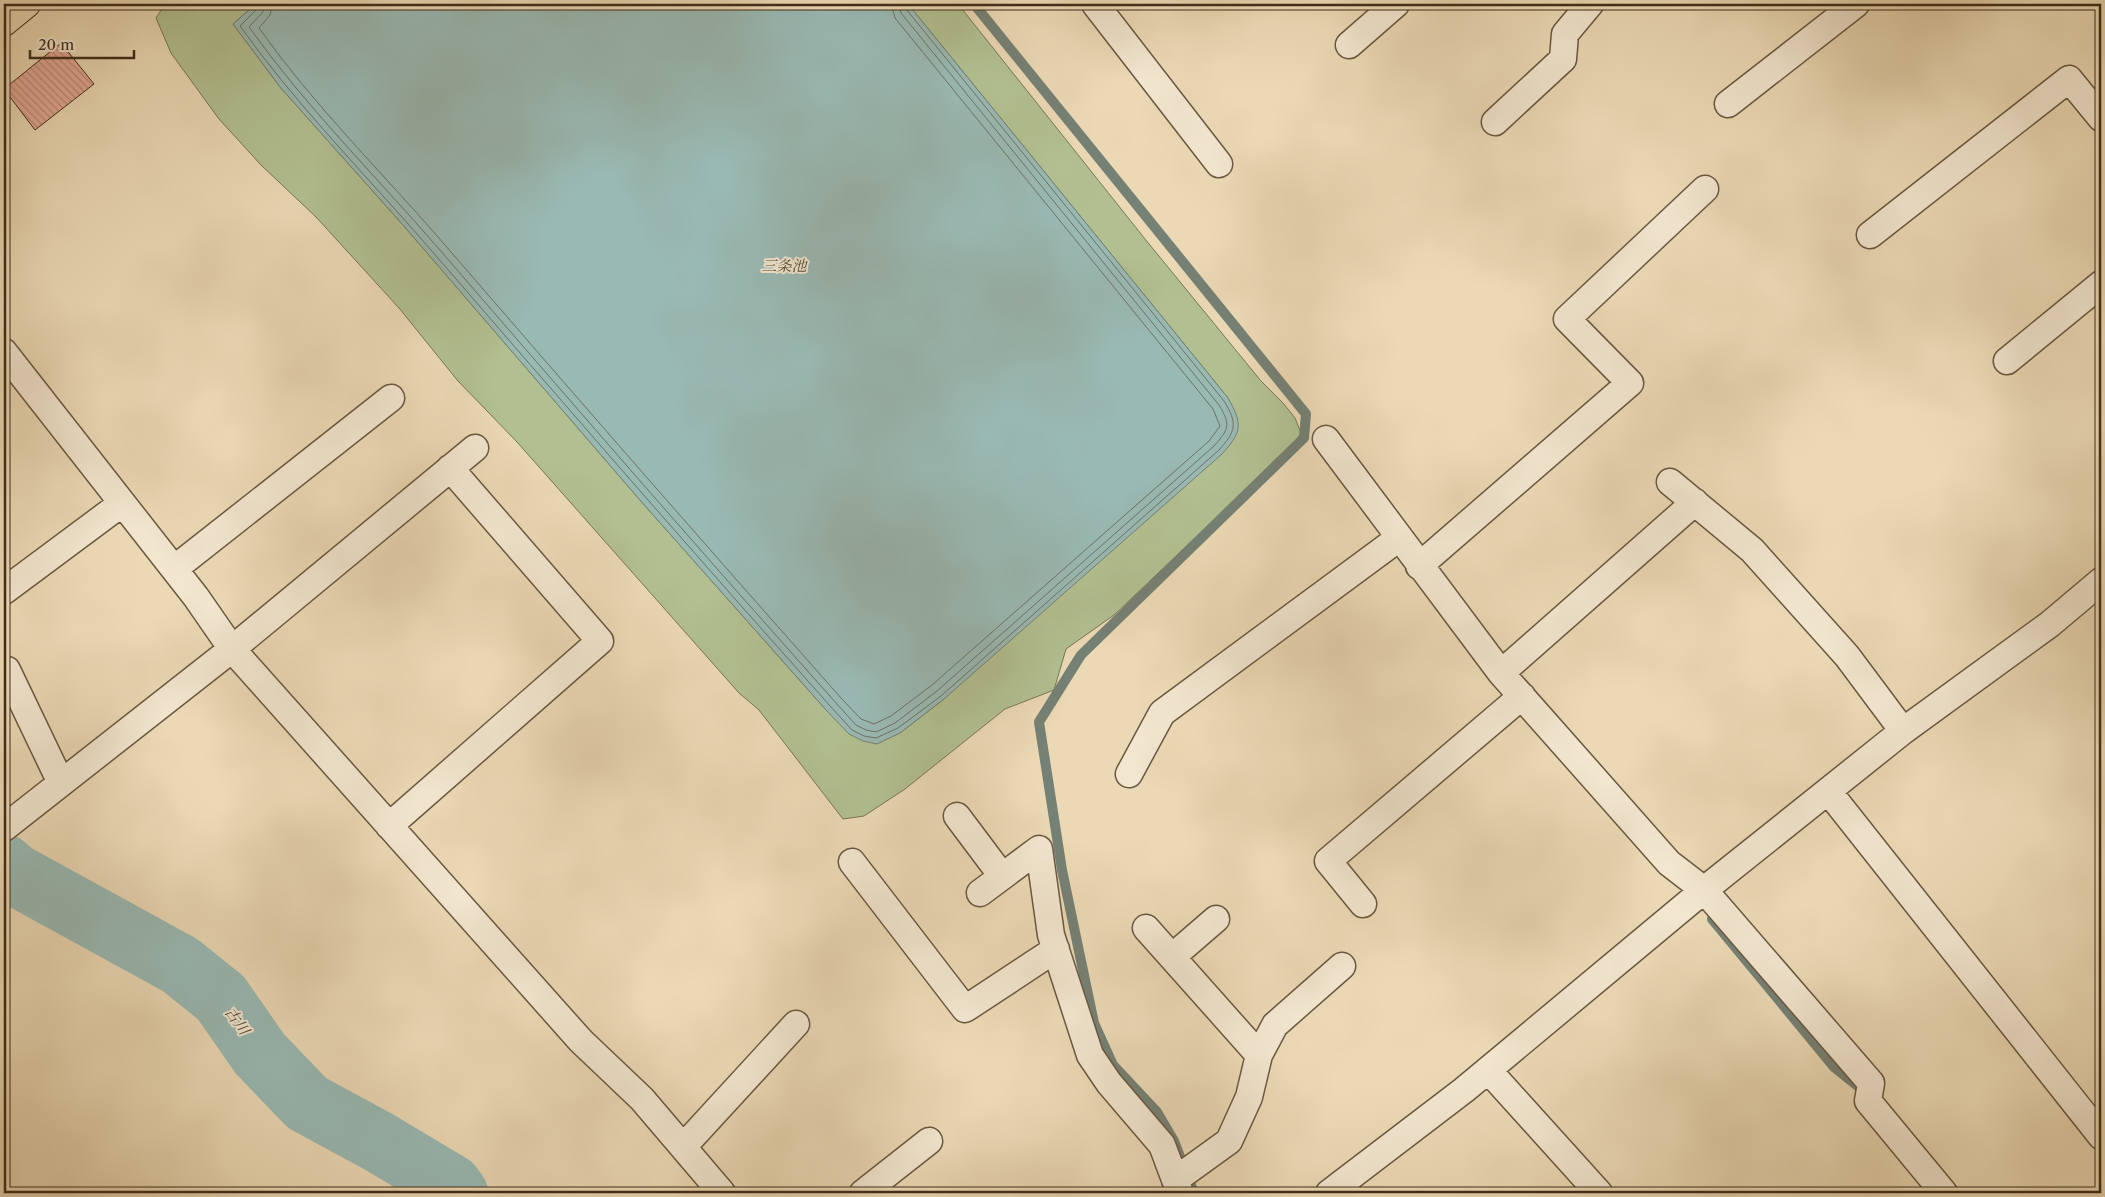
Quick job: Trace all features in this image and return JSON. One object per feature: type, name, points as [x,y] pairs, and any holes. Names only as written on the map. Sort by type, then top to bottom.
[{"type":"highway","points":[[4,22],[26,4]]},
{"type":"street","points":[[1095,4],[1219,164]]},
{"type":"street","points":[[1348,45],[1396,4]]},
{"type":"street","points":[[1495,122],[1563,59],[1565,34],[1590,4]]},
{"type":"street","points":[[1728,104],[1856,4]]},
{"type":"street","points":[[1870,235],[2069,79],[2101,118]]},
{"type":"street","points":[[1420,566],[1630,383],[1567,319],[1705,189]]},
{"type":"street","points":[[2007,361],[2101,284]]},
{"type":"street","points":[[4,352],[121,504],[174,569],[232,649],[581,1041],[642,1100],[722,1193]]},
{"type":"street","points":[[174,569],[390,398]]},
{"type":"street","points":[[1326,439],[1501,673],[1669,864],[1704,890],[1871,1083],[1868,1101],[1944,1193]]},
{"type":"street","points":[[4,828],[232,649],[475,448]]},
{"type":"street","points":[[389,826],[600,641],[450,468]]},
{"type":"street","points":[[1670,482],[1752,550],[1847,656],[1903,731]]},
{"type":"street","points":[[1501,673],[1695,502]]},
{"type":"street","points":[[4,591],[121,504]]},
{"type":"street","points":[[1129,774],[1162,713],[1399,538]]},
{"type":"street","points":[[1345,1188],[1704,890],[1903,731],[2050,624],[2101,581]]},
{"type":"street","points":[[7,670],[61,783]]},
{"type":"street","points":[[1363,904],[1328,861],[1522,696]]},
{"type":"street","points":[[1828,791],[2101,1136]]},
{"type":"street","points":[[957,816],[1002,876]]},
{"type":"street","points":[[980,893],[1039,849],[1051,935],[1090,1054],[1109,1082],[1162,1145],[1182,1179],[1229,1141],[1249,1097],[1259,1056],[1275,1025],[1342,966]]},
{"type":"street","points":[[852,862],[965,1009],[1056,949]]},
{"type":"street","points":[[1172,957],[1216,919]]},
{"type":"street","points":[[1146,928],[1259,1056]]},
{"type":"street","points":[[683,1147],[796,1024]]},
{"type":"street","points":[[1488,1070],[1599,1193]]},
{"type":"street","points":[[863,1193],[929,1141]]},
{"type":"green space","points":[[165,4],[256,4],[233,24],[280,87],[403,225],[639,499],[827,711],[877,743],[900,733],[944,699],[1228,398],[908,4],[958,4],[1145,239],[1261,381],[1295,418],[1301,433],[1293,445],[1114,615],[1066,649],[1054,690],[1005,709],[905,789],[864,816],[843,819],[759,710],[739,693],[517,442],[458,381],[399,308],[316,217],[261,165],[219,119],[171,53],[156,18]]},
{"type":"water","name":"三条池","points":[[256,4],[908,4],[1228,398],[1238,421],[1237,433],[1222,454],[944,699],[900,733],[877,744],[863,741],[849,734],[827,711],[639,499],[403,225],[280,87],[233,24]]},
{"type":"building","points":[[61,43],[94,84],[35,130],[4,89]]},
{"type":"waterway","points":[[974,4],[1306,414],[1304,438],[1081,655],[1039,722],[1062,870],[1094,1023],[1113,1065],[1157,1112],[1174,1141],[1194,1193]]},
{"type":"waterway","name":"古川","points":[[4,865],[14,874],[180,965],[221,998],[260,1054],[307,1103],[379,1142],[451,1185],[457,1193]]},
{"type":"waterway","points":[[1712,919],[1834,1067],[1864,1091]]}]
